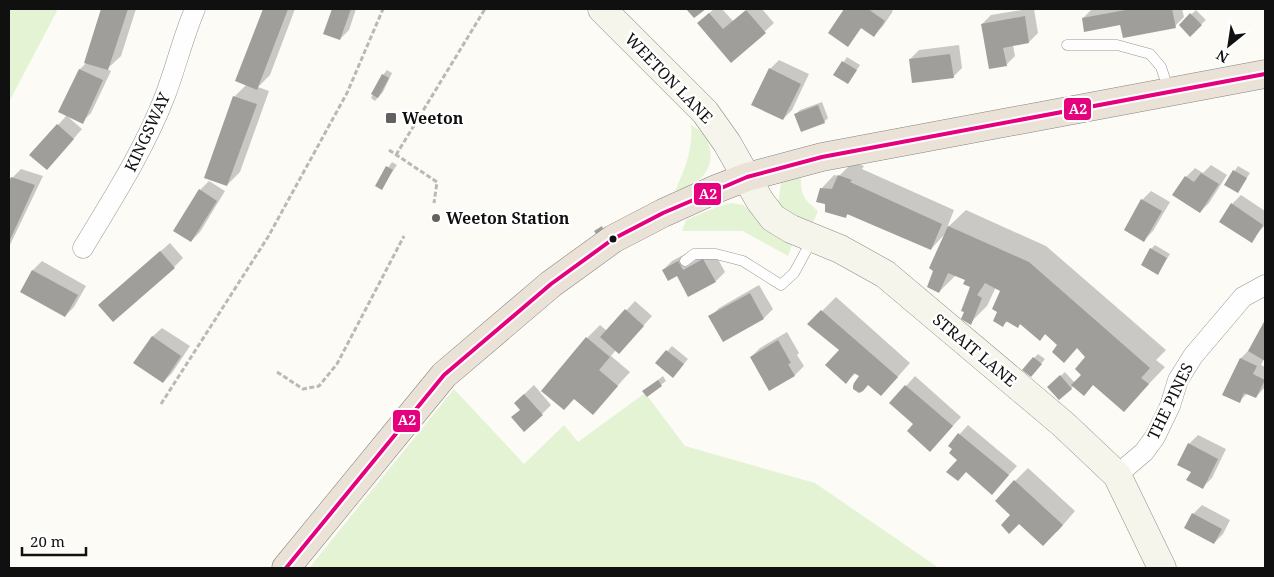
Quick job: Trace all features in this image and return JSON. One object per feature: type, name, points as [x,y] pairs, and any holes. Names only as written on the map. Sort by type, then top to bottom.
[{"type":"highway","points":[[286,568],[444,375],[531,300],[612,239],[671,209],[747,177],[822,157],[1265,74]]},
{"type":"street","name":"KINGSWAY","points":[[83,248],[132,167],[165,96],[185,32],[195,9]]},
{"type":"street","name":"WEETON LANE","points":[[602,9],[705,112],[727,143],[747,177]]},
{"type":"street","name":"STRAIT LANE","points":[[747,177],[772,218],[812,239],[840,249],[885,274],[1063,424],[1117,476],[1162,568]]},
{"type":"street","name":"THE PINES","points":[[1117,476],[1144,452],[1155,437],[1170,406],[1178,380],[1193,356],[1243,297],[1265,286]]},
{"type":"lane","points":[[1067,45],[1117,44],[1150,54],[1161,67],[1170,92]]},
{"type":"lane","points":[[685,261],[694,254],[725,256],[742,261],[781,285],[794,273],[812,239]]},
{"type":"path","points":[[161,404],[268,237],[348,93],[383,9]]},
{"type":"path","points":[[396,155],[485,9]]},
{"type":"path","points":[[389,150],[437,182],[434,203]]},
{"type":"path","points":[[277,372],[303,389],[319,386],[337,364],[404,236]]},
{"type":"green space","points":[[9,9],[58,9],[9,102]]},
{"type":"green space","points":[[691,125],[704,135],[708,142],[711,158],[706,172],[700,179],[675,191],[688,159]]},
{"type":"green space","points":[[794,177],[801,177],[801,189],[804,197],[818,211],[810,230],[792,219],[778,204],[781,183]]},
{"type":"green space","points":[[731,203],[743,205],[779,237],[792,245],[788,256],[743,231],[682,231],[686,220]]},
{"type":"green space","points":[[454,389],[524,464],[564,425],[578,442],[645,393],[685,446],[815,483],[939,568],[309,568]]},
{"type":"building","points":[[101,9],[128,9],[108,70],[84,63]]},
{"type":"building","points":[[263,9],[288,9],[257,90],[235,81]]},
{"type":"building","points":[[332,9],[351,9],[340,40],[323,34]]},
{"type":"building","points":[[686,9],[706,9],[694,18]]},
{"type":"building","points":[[844,9],[868,9],[885,21],[874,37],[861,28],[848,47],[828,33]]},
{"type":"building","points":[[1131,9],[1172,9],[1176,28],[1123,38],[1120,25],[1084,32],[1082,18]]},
{"type":"building","points":[[746,10],[766,33],[731,63],[697,23],[709,13],[723,29]]},
{"type":"building","points":[[1190,13],[1202,25],[1190,37],[1179,25]]},
{"type":"building","points":[[1025,16],[1029,43],[1003,48],[1007,66],[989,69],[981,24]]},
{"type":"building","points":[[950,54],[954,78],[912,83],[909,59]]},
{"type":"building","points":[[842,61],[857,70],[848,84],[833,75]]},
{"type":"building","points":[[769,68],[801,84],[783,120],[751,105]]},
{"type":"building","points":[[79,69],[103,80],[83,124],[58,112]]},
{"type":"building","points":[[382,74],[389,78],[378,98],[371,94]]},
{"type":"building","points":[[233,96],[257,104],[227,186],[204,178]]},
{"type":"building","points":[[818,105],[825,123],[801,132],[794,114]]},
{"type":"building","points":[[57,124],[74,139],[47,170],[29,155]]},
{"type":"building","points":[[386,166],[393,170],[382,190],[375,186]]},
{"type":"building","points":[[1233,170],[1247,178],[1238,193],[1224,185]]},
{"type":"building","points":[[1201,173],[1219,184],[1200,213],[1172,195],[1185,176],[1194,182]]},
{"type":"building","points":[[838,175],[942,224],[931,250],[847,214],[846,218],[825,212],[825,204],[816,202],[820,188],[832,189]]},
{"type":"building","points":[[11,177],[35,185],[9,242],[9,182]]},
{"type":"building","points":[[199,189],[217,201],[191,242],[173,231]]},
{"type":"building","points":[[1141,199],[1162,211],[1144,242],[1124,230]]},
{"type":"building","points":[[1231,203],[1263,225],[1252,243],[1219,222]]},
{"type":"building","points":[[602,226],[603,229],[596,234],[594,231]]},
{"type":"building","points":[[948,226],[1029,262],[1150,368],[1141,378],[1149,384],[1124,412],[1093,385],[1084,396],[1071,385],[1081,375],[1075,369],[1085,357],[1077,348],[1064,363],[1052,352],[1057,345],[1045,334],[1040,341],[1020,324],[1018,328],[1006,321],[1003,327],[993,321],[997,312],[992,309],[1000,291],[985,283],[977,295],[982,298],[971,325],[961,319],[964,312],[961,311],[970,287],[963,284],[965,280],[948,273],[939,293],[927,287],[933,271],[929,268]]},
{"type":"building","points":[[1150,248],[1167,258],[1158,275],[1141,265]]},
{"type":"building","points":[[160,251],[175,268],[113,322],[98,305]]},
{"type":"building","points":[[703,259],[716,282],[688,297],[677,276],[668,281],[662,270],[678,261],[683,270]]},
{"type":"building","points":[[32,270],[78,295],[65,317],[20,292]]},
{"type":"building","points":[[750,293],[764,319],[723,342],[708,316]]},
{"type":"building","points":[[625,309],[644,326],[619,354],[600,337]]},
{"type":"building","points":[[821,310],[898,377],[881,396],[868,385],[859,393],[853,389],[853,386],[859,376],[854,373],[846,384],[825,365],[839,350],[807,324]]},
{"type":"building","points":[[1265,320],[1265,361],[1248,351]]},
{"type":"building","points":[[152,336],[181,356],[163,383],[133,363]]},
{"type":"building","points":[[586,337],[610,357],[599,370],[618,386],[593,415],[574,399],[564,410],[541,391]]},
{"type":"building","points":[[778,340],[791,363],[788,364],[795,376],[769,391],[750,357]]},
{"type":"building","points":[[666,350],[684,364],[673,378],[655,363]]},
{"type":"building","points":[[1033,357],[1042,364],[1031,377],[1022,370]]},
{"type":"building","points":[[1240,358],[1257,366],[1253,374],[1265,380],[1256,398],[1244,393],[1240,403],[1222,395]]},
{"type":"building","points":[[1060,375],[1072,389],[1059,400],[1047,387]]},
{"type":"building","points":[[658,380],[662,386],[647,397],[642,391]]},
{"type":"building","points":[[905,385],[953,426],[930,452],[907,431],[913,424],[889,403]]},
{"type":"building","points":[[524,394],[543,415],[524,432],[511,417],[520,410],[514,403]]},
{"type":"building","points":[[958,433],[1009,475],[992,495],[966,472],[958,481],[946,472],[957,460],[949,453],[952,449],[948,446]]},
{"type":"building","points":[[1188,443],[1218,459],[1203,489],[1186,480],[1191,472],[1177,465]]},
{"type":"building","points":[[1014,480],[1063,525],[1043,546],[1019,524],[1009,534],[1001,525],[1010,515],[995,501]]},
{"type":"building","points":[[1192,513],[1222,529],[1214,544],[1184,528]]},
{"type":"transit line","name":"A2","points":[[286,568],[444,375],[551,284],[613,239],[663,213],[747,177],[822,157],[1265,74]]},
{"type":"place","name":"Weeton","points":[[391,118]]},
{"type":"place","name":"Weeton Station","points":[[436,218]]}]
